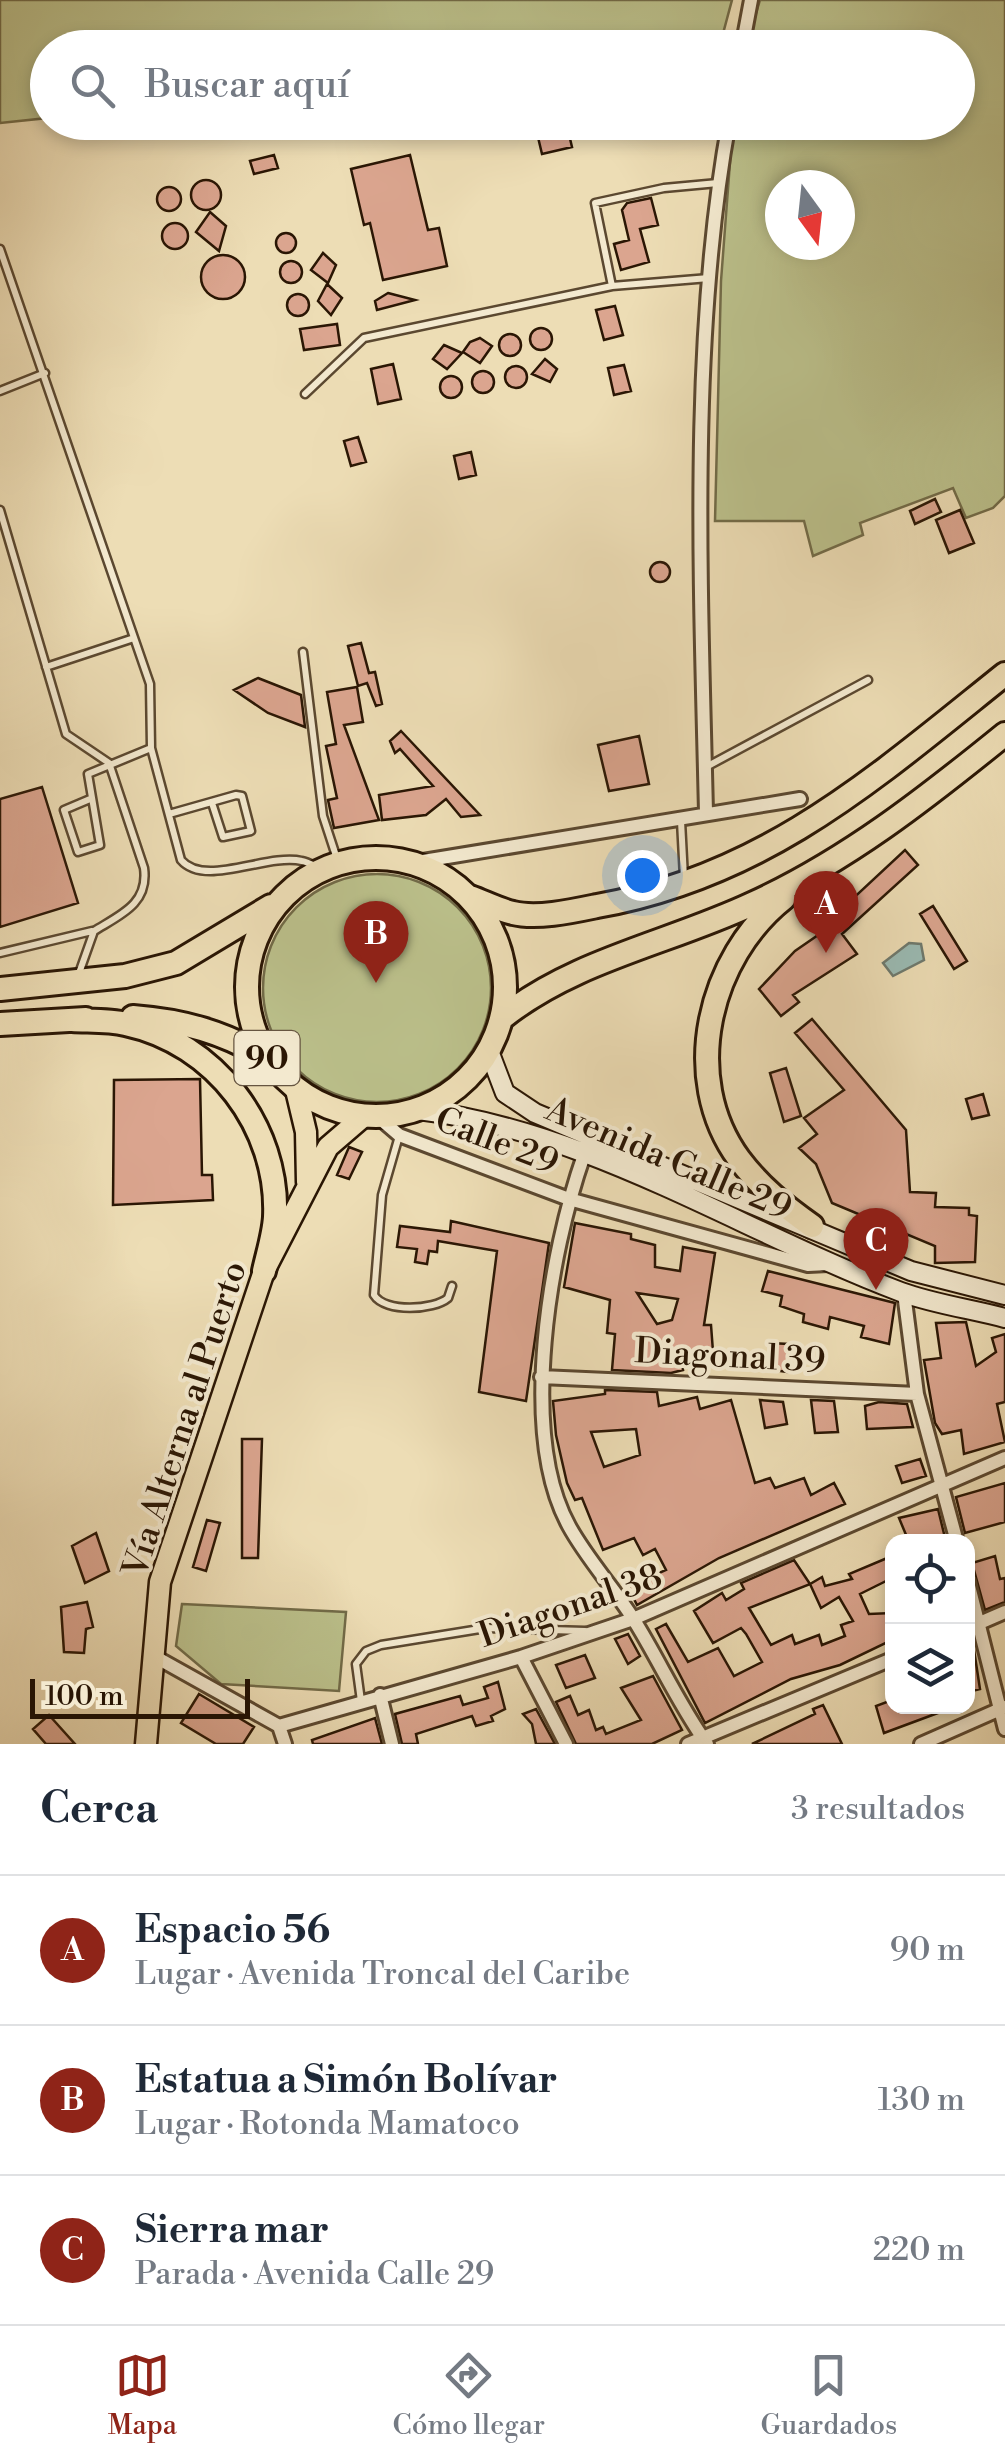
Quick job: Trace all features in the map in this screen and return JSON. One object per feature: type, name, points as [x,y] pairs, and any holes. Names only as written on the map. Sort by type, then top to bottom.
[{"type":"highway","name":"90","points":[[469,896],[516,914],[590,908],[684,884],[739,863],[810,825],[1005,674]]},
{"type":"highway","points":[[812,1226],[770,1196],[736,1156],[715,1109],[706,1058],[712,1006],[731,958],[762,916],[912,810],[1005,734]]},
{"type":"highway","points":[[502,1018],[546,987],[709,924],[842,856]]},
{"type":"highway","name":"90","points":[[0,989],[125,976],[176,963],[214,944],[304,880],[332,868],[384,858],[411,862],[443,876],[469,896],[486,917],[501,953],[506,992],[502,1018],[489,1051],[446,1096],[418,1110],[371,1117],[328,1108],[296,1090],[267,1058],[228,1035],[182,1021],[126,1016],[0,1024]]},
{"type":"highway","name":"90","points":[[267,1058],[250,1018],[246,975],[258,934],[282,898]]},
{"type":"highway","points":[[72,1020],[126,1023],[176,1041],[219,1073],[252,1115],[271,1165],[275,1218],[264,1270]]},
{"type":"main road","name":"Avenida Calle 29","points":[[489,1051],[505,1092],[535,1113],[812,1226],[911,1271],[1005,1295]]},
{"type":"main road","name":"Vía Alterna al Puerto","points":[[296,1090],[306,1132],[306,1182]]},
{"type":"main road","name":"Avenida Calle 29","points":[[418,1110],[472,1116],[584,1155],[904,1293],[1005,1318]]},
{"type":"main road","name":"Vía Alterna al Puerto","points":[[146,1744],[160,1582],[264,1270],[306,1182],[335,1139],[371,1117]]},
{"type":"street","points":[[745,30],[751,0]]},
{"type":"street","points":[[706,813],[702,624],[709,278],[726,140]]},
{"type":"street","points":[[411,862],[800,799]]},
{"type":"street","name":"Calle 29","points":[[371,1117],[399,1135],[569,1198],[808,1265],[833,1262]]},
{"type":"street","points":[[584,1155],[569,1198],[541,1377],[540,1428],[552,1486],[569,1526],[633,1619],[705,1741]]},
{"type":"street","points":[[904,1293],[917,1394],[955,1534]]},
{"type":"street","name":"Diagonal 39","points":[[541,1377],[917,1394]]},
{"type":"street","name":"Diagonal 38","points":[[279,1726],[596,1633],[1005,1458]]},
{"type":"street","points":[[975,1625],[1005,1612]]},
{"type":"street","points":[[975,1631],[1003,1707],[1005,1729]]},
{"type":"street","points":[[152,1654],[279,1726],[284,1744]]},
{"type":"street","points":[[521,1658],[566,1744]]},
{"type":"street","points":[[688,1744],[705,1741],[885,1662]]},
{"type":"street","points":[[380,1695],[392,1744]]},
{"type":"street","points":[[921,1744],[1003,1707]]},
{"type":"lane","points":[[612,286],[595,203],[664,188],[718,183]]},
{"type":"lane","points":[[0,250],[150,684],[150,748],[181,860],[190,870],[203,873],[258,861],[302,860],[332,868],[303,652]]},
{"type":"lane","points":[[304,394],[364,338],[612,286],[709,278]]},
{"type":"lane","points":[[0,391],[45,373]]},
{"type":"lane","points":[[0,510],[66,734],[108,763],[146,884],[135,906],[94,930],[0,953]]},
{"type":"lane","points":[[46,667],[134,638]]},
{"type":"lane","points":[[705,768],[868,680]]},
{"type":"lane","points":[[90,799],[64,810],[78,852],[100,845],[88,774],[150,748]]},
{"type":"lane","points":[[169,814],[212,803],[242,796],[251,830],[222,836],[212,803]]},
{"type":"lane","points":[[680,818],[684,884]]},
{"type":"lane","points":[[76,982],[94,930]]},
{"type":"lane","points":[[399,1135],[382,1194],[374,1296],[386,1306],[435,1306],[448,1298],[452,1286]]},
{"type":"lane","points":[[360,1701],[356,1664],[366,1651],[381,1645],[486,1628],[564,1628],[596,1633]]},
{"type":"green space","points":[[0,0],[732,0],[724,30],[30,30],[30,120],[0,123]]},
{"type":"green space","points":[[760,0],[1005,0],[1005,496],[993,508],[966,518],[953,488],[860,523],[863,535],[813,556],[804,521],[715,521],[721,281],[732,140],[975,140],[975,30],[751,30]]},
{"type":"green space","points":[[377,874],[421,883],[457,908],[482,944],[491,988],[482,1032],[457,1068],[421,1093],[377,1102],[333,1093],[297,1068],[272,1032],[263,988],[272,944],[297,908],[333,883]]},
{"type":"green space","points":[[182,1604],[346,1612],[339,1691],[221,1684],[176,1646]]},
{"type":"water","points":[[909,943],[921,944],[924,960],[893,976],[883,963]]},
{"type":"building","points":[[539,140],[570,140],[572,147],[542,154]]},
{"type":"building","points":[[274,155],[278,168],[254,174],[250,161]]},
{"type":"building","points":[[410,155],[428,230],[439,228],[447,266],[383,280],[370,223],[364,225],[351,169]]},
{"type":"building","points":[[206,180],[220,189],[221,195],[212,209],[206,210],[192,201],[191,195],[200,181]]},
{"type":"building","points":[[169,187],[178,190],[178,208],[169,211],[160,208],[157,199],[160,190]]},
{"type":"building","points":[[651,198],[658,225],[640,229],[649,262],[621,270],[614,244],[629,240],[622,210],[627,203]]},
{"type":"building","points":[[210,212],[226,226],[219,251],[196,232]]},
{"type":"building","points":[[175,223],[184,227],[188,236],[184,245],[175,249],[166,245],[162,236],[166,227]]},
{"type":"building","points":[[282,233],[290,233],[296,243],[290,253],[282,253],[276,247],[276,239]]},
{"type":"building","points":[[323,253],[336,265],[328,283],[311,270]]},
{"type":"building","points":[[223,255],[238,262],[245,277],[238,292],[223,299],[208,292],[201,277],[208,262]]},
{"type":"building","points":[[291,261],[299,264],[299,280],[291,283],[283,280],[280,272],[283,264]]},
{"type":"building","points":[[327,284],[342,298],[331,315],[318,301]]},
{"type":"building","points":[[388,293],[415,300],[377,310],[375,301]]},
{"type":"building","points":[[294,294],[302,294],[309,305],[302,316],[294,316],[287,309],[287,301]]},
{"type":"building","points":[[615,306],[623,335],[604,340],[596,310]]},
{"type":"building","points":[[337,324],[340,345],[304,350],[300,329]]},
{"type":"building","points":[[541,328],[549,331],[549,347],[541,350],[533,347],[530,339],[533,331]]},
{"type":"building","points":[[506,334],[514,334],[521,345],[514,356],[506,356],[499,349],[499,341]]},
{"type":"building","points":[[480,338],[492,346],[480,363],[463,352],[470,342]]},
{"type":"building","points":[[444,345],[462,353],[447,369],[433,359]]},
{"type":"building","points":[[545,359],[557,369],[550,382],[532,374]]},
{"type":"building","points":[[393,364],[401,399],[378,404],[371,369]]},
{"type":"building","points":[[624,365],[631,391],[614,395],[608,368]]},
{"type":"building","points":[[516,366],[524,369],[524,385],[516,388],[508,385],[505,377],[508,369]]},
{"type":"building","points":[[483,371],[491,374],[491,390],[483,393],[475,390],[472,382],[475,374]]},
{"type":"building","points":[[451,376],[459,379],[459,395],[451,398],[443,395],[440,387],[443,379]]},
{"type":"building","points":[[358,437],[366,462],[351,466],[344,441]]},
{"type":"building","points":[[471,452],[476,475],[459,479],[454,456]]},
{"type":"building","points":[[935,499],[941,512],[915,524],[910,511]]},
{"type":"building","points":[[960,510],[974,543],[949,553],[936,520]]},
{"type":"building","points":[[656,562],[664,562],[670,572],[664,582],[656,582],[650,576],[650,568]]},
{"type":"building","points":[[361,643],[369,673],[375,672],[382,704],[376,706],[367,683],[358,686],[348,646]]},
{"type":"building","points":[[258,678],[301,695],[305,727],[268,713],[234,690]]},
{"type":"building","points":[[357,687],[363,722],[344,725],[379,820],[334,828],[328,800],[337,798],[326,746],[336,744],[327,692]]},
{"type":"building","points":[[401,731],[480,815],[461,817],[446,799],[426,815],[382,820],[379,795],[433,786],[400,749],[395,753],[390,741]]},
{"type":"building","points":[[639,736],[649,784],[609,791],[598,745]]},
{"type":"building","points":[[42,787],[78,903],[0,927],[0,799]]},
{"type":"building","points":[[905,850],[918,865],[842,934],[857,954],[793,995],[799,1002],[781,1016],[759,989],[795,951],[837,922],[833,917]]},
{"type":"building","points":[[933,906],[967,961],[954,969],[920,914]]},
{"type":"building","points":[[812,1019],[906,1130],[910,1192],[936,1193],[935,1207],[969,1208],[969,1215],[977,1216],[975,1262],[935,1263],[935,1246],[832,1203],[816,1164],[799,1148],[817,1134],[804,1118],[844,1090],[795,1033]]},
{"type":"building","points":[[786,1068],[801,1116],[784,1122],[770,1073]]},
{"type":"building","points":[[200,1079],[202,1175],[212,1175],[213,1200],[113,1205],[114,1080]]},
{"type":"building","points":[[983,1094],[989,1115],[972,1119],[966,1099]]},
{"type":"building","points":[[349,1147],[362,1152],[349,1179],[337,1175]]},
{"type":"building","points":[[451,1221],[549,1243],[526,1401],[479,1392],[497,1251],[438,1241],[437,1252],[429,1251],[427,1264],[415,1262],[417,1249],[397,1247],[400,1226],[450,1232]]},
{"type":"building","points":[[575,1223],[631,1234],[631,1239],[655,1245],[655,1267],[680,1271],[683,1247],[715,1253],[704,1325],[711,1325],[714,1365],[682,1365],[683,1370],[671,1373],[612,1370],[615,1334],[607,1333],[610,1300],[564,1287]],"holes":[[[637,1293],[678,1299],[672,1320],[657,1324]]]},
{"type":"building","points":[[768,1271],[895,1303],[889,1344],[861,1337],[864,1326],[830,1317],[828,1329],[803,1322],[804,1314],[780,1306],[782,1296],[762,1291]]},
{"type":"building","points":[[966,1322],[976,1366],[996,1352],[992,1338],[1005,1334],[1005,1402],[997,1404],[1005,1442],[964,1454],[961,1430],[942,1434],[935,1423],[924,1360],[941,1358],[936,1323]]},
{"type":"building","points":[[769,1343],[789,1344],[788,1372],[772,1370]]},
{"type":"building","points":[[605,1390],[657,1392],[659,1406],[697,1397],[700,1409],[731,1400],[755,1483],[770,1478],[775,1488],[804,1478],[811,1495],[834,1483],[845,1504],[719,1558],[637,1605],[628,1587],[666,1570],[655,1549],[643,1555],[634,1538],[603,1550],[582,1498],[575,1500],[567,1483],[556,1435],[553,1401],[605,1394]],"holes":[[[636,1429],[640,1455],[604,1467],[591,1432]]]},
{"type":"building","points":[[760,1400],[783,1402],[787,1424],[765,1428]]},
{"type":"building","points":[[811,1400],[834,1401],[838,1432],[815,1433]]},
{"type":"building","points":[[879,1402],[907,1404],[913,1427],[867,1429],[865,1406]]},
{"type":"building","points":[[242,1439],[262,1439],[258,1558],[242,1558]]},
{"type":"building","points":[[920,1459],[926,1476],[902,1483],[896,1466]]},
{"type":"building","points":[[1005,1483],[1005,1522],[965,1533],[956,1497]]},
{"type":"building","points":[[938,1509],[944,1534],[906,1534],[899,1518]]},
{"type":"building","points":[[207,1520],[220,1523],[206,1571],[193,1567]]},
{"type":"building","points":[[96,1533],[109,1571],[85,1583],[72,1546]]},
{"type":"building","points":[[995,1556],[1000,1579],[1005,1578],[1005,1602],[985,1610],[975,1562]]},
{"type":"building","points":[[885,1559],[885,1582],[860,1594],[869,1614],[885,1613],[885,1643],[840,1665],[791,1679],[705,1723],[656,1629],[666,1624],[688,1662],[718,1648],[734,1676],[762,1662],[746,1634],[741,1628],[713,1643],[694,1611],[722,1593],[726,1600],[744,1589],[741,1583],[794,1560],[810,1584],[822,1577],[825,1586],[852,1579],[849,1574]],"holes":[[[810,1584],[821,1608],[839,1597],[853,1621],[841,1625],[845,1636],[822,1645],[819,1635],[795,1644],[792,1635],[771,1645],[749,1608]]]},
{"type":"building","points":[[87,1602],[93,1627],[86,1629],[84,1653],[64,1652],[61,1607]]},
{"type":"building","points":[[628,1634],[640,1656],[628,1664],[615,1639]]},
{"type":"building","points":[[585,1655],[595,1678],[566,1688],[556,1665]]},
{"type":"building","points":[[975,1656],[980,1689],[975,1690]]},
{"type":"building","points":[[653,1676],[682,1730],[652,1744],[576,1744],[556,1702],[570,1696],[578,1715],[589,1710],[596,1730],[603,1727],[606,1734],[641,1720],[621,1688]]},
{"type":"building","points":[[498,1682],[505,1709],[491,1716],[493,1721],[476,1726],[472,1716],[416,1734],[418,1744],[402,1744],[395,1714],[460,1696],[463,1705],[488,1698],[484,1687]]},
{"type":"building","points":[[199,1694],[254,1727],[243,1744],[216,1744],[181,1723]]},
{"type":"building","points":[[885,1703],[885,1714],[935,1714],[884,1733],[876,1706]]},
{"type":"building","points":[[823,1705],[842,1744],[752,1744],[815,1714],[813,1709]]},
{"type":"building","points":[[536,1709],[555,1744],[536,1744],[532,1724],[523,1714]]},
{"type":"building","points":[[49,1715],[75,1744],[46,1744],[33,1729]]},
{"type":"building","points":[[375,1718],[382,1744],[313,1744],[312,1740]]},
{"type":"place","name":"Espacio 56","points":[[826,953]]},
{"type":"place","name":"Estatua a Simón Bolívar","points":[[376,983]]},
{"type":"place","name":"Sierra mar","points":[[876,1290]]}]
